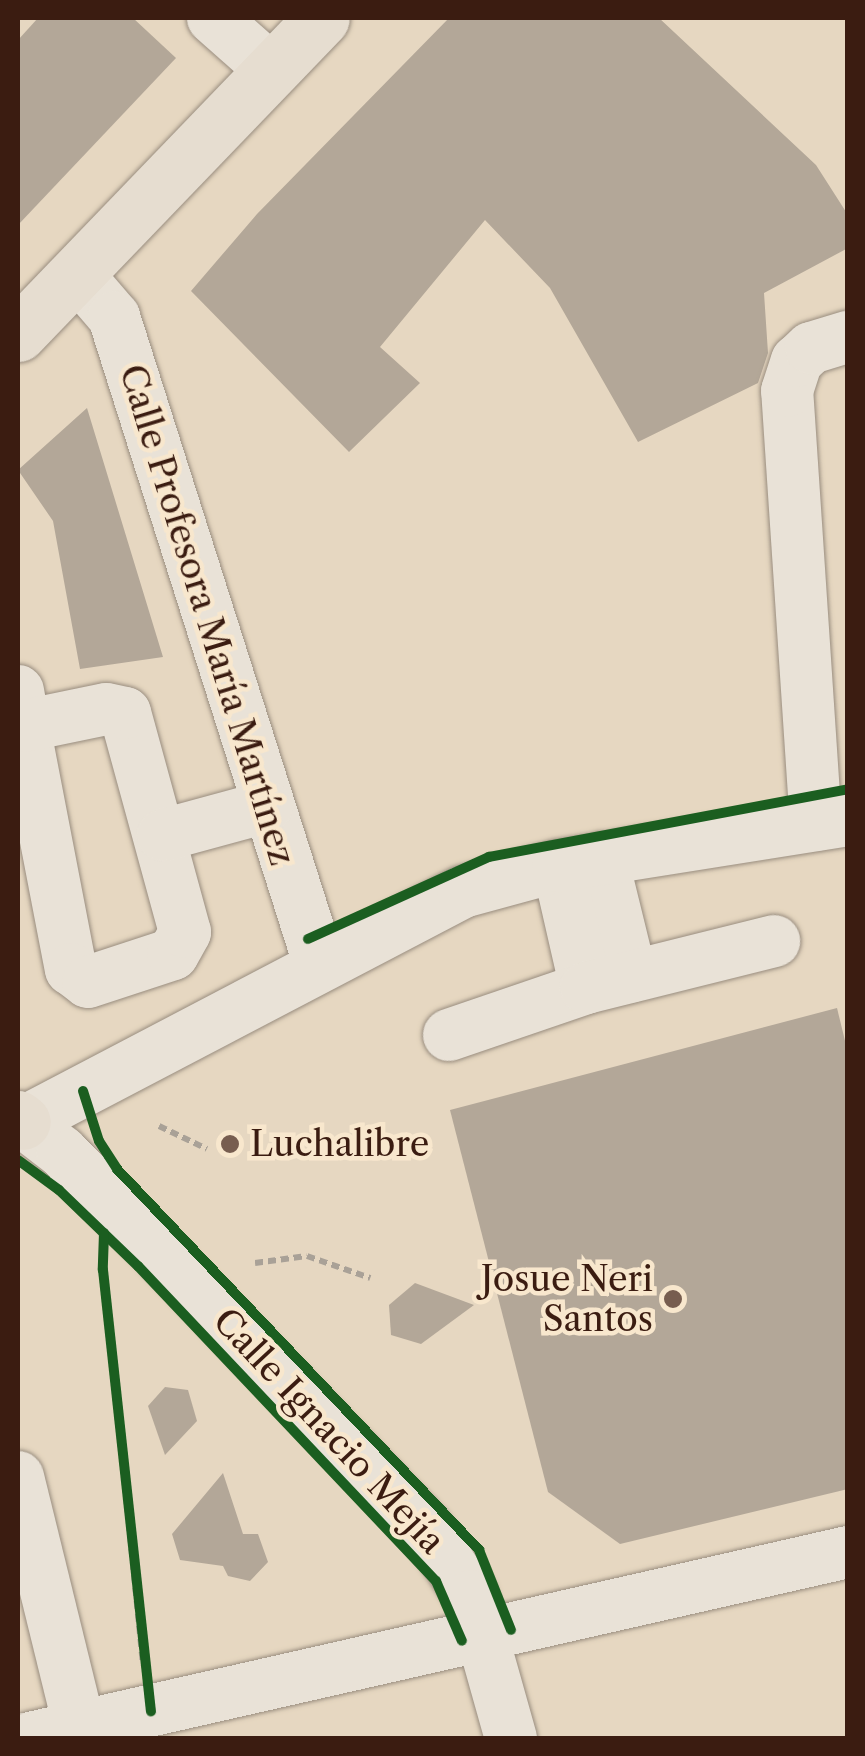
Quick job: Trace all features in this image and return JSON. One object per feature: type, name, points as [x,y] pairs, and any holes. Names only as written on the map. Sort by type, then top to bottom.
[{"type":"main road","points":[[18,334],[294,36]]},
{"type":"street","points":[[212,18],[294,36]]},
{"type":"street","name":"Calle Profesora María Martínez","points":[[77,274],[114,317],[266,807],[320,966]]},
{"type":"street","points":[[19,1122],[464,892],[580,862],[832,822],[786,391],[797,361],[811,348],[848,337]]},
{"type":"street","points":[[21,708],[106,709],[125,713],[164,835],[186,932],[173,954],[114,977],[78,978],[21,708]]},
{"type":"street","points":[[164,835],[266,807]]},
{"type":"street","points":[[580,862],[609,982]]},
{"type":"street","points":[[449,1034],[609,982],[774,941]]},
{"type":"street","name":"Calle Ignacio Mejía","points":[[19,1122],[62,1152],[426,1528],[461,1576],[485,1636]]},
{"type":"street","points":[[18,1477],[81,1732]]},
{"type":"street","points":[[30,1738],[81,1732],[152,1711],[848,1552]]},
{"type":"street","points":[[485,1636],[511,1738]]},
{"type":"path","points":[[158,1126],[207,1149]]},
{"type":"path","points":[[103,1252],[152,1711]]},
{"type":"path","points":[[254,1263],[307,1256],[370,1278]]},
{"type":"building","points":[[38,18],[133,18],[176,58],[18,225],[18,40]]},
{"type":"building","points":[[449,18],[659,18],[816,165],[848,215],[848,248],[764,293],[768,353],[758,383],[638,442],[550,288],[485,220],[380,347],[420,383],[349,452],[191,291],[257,214]]},
{"type":"building","points":[[87,408],[163,657],[80,669],[53,521],[18,470]]},
{"type":"building","name":"Josue Neri Santos","points":[[837,1008],[848,1053],[848,1489],[620,1544],[548,1492],[450,1110]]},
{"type":"building","points":[[415,1283],[474,1305],[421,1344],[391,1335],[389,1305]]},
{"type":"building","points":[[165,1387],[188,1390],[197,1421],[165,1455],[148,1406]]},
{"type":"building","points":[[223,1473],[243,1534],[258,1534],[268,1562],[250,1581],[228,1576],[223,1566],[180,1560],[172,1534]]},
{"type":"cycle path","points":[[308,939],[489,857],[848,789]]},
{"type":"cycle path","points":[[83,1091],[99,1141],[117,1169],[479,1550],[511,1630]]},
{"type":"cycle path","points":[[18,1160],[59,1190],[138,1266],[436,1581],[462,1641]]},
{"type":"cycle path","points":[[104,1233],[103,1270],[151,1711]]},
{"type":"place","name":"Luchalibre","points":[[230,1144]]},
{"type":"place","name":"Josue Neri Santos","points":[[673,1299]]}]
